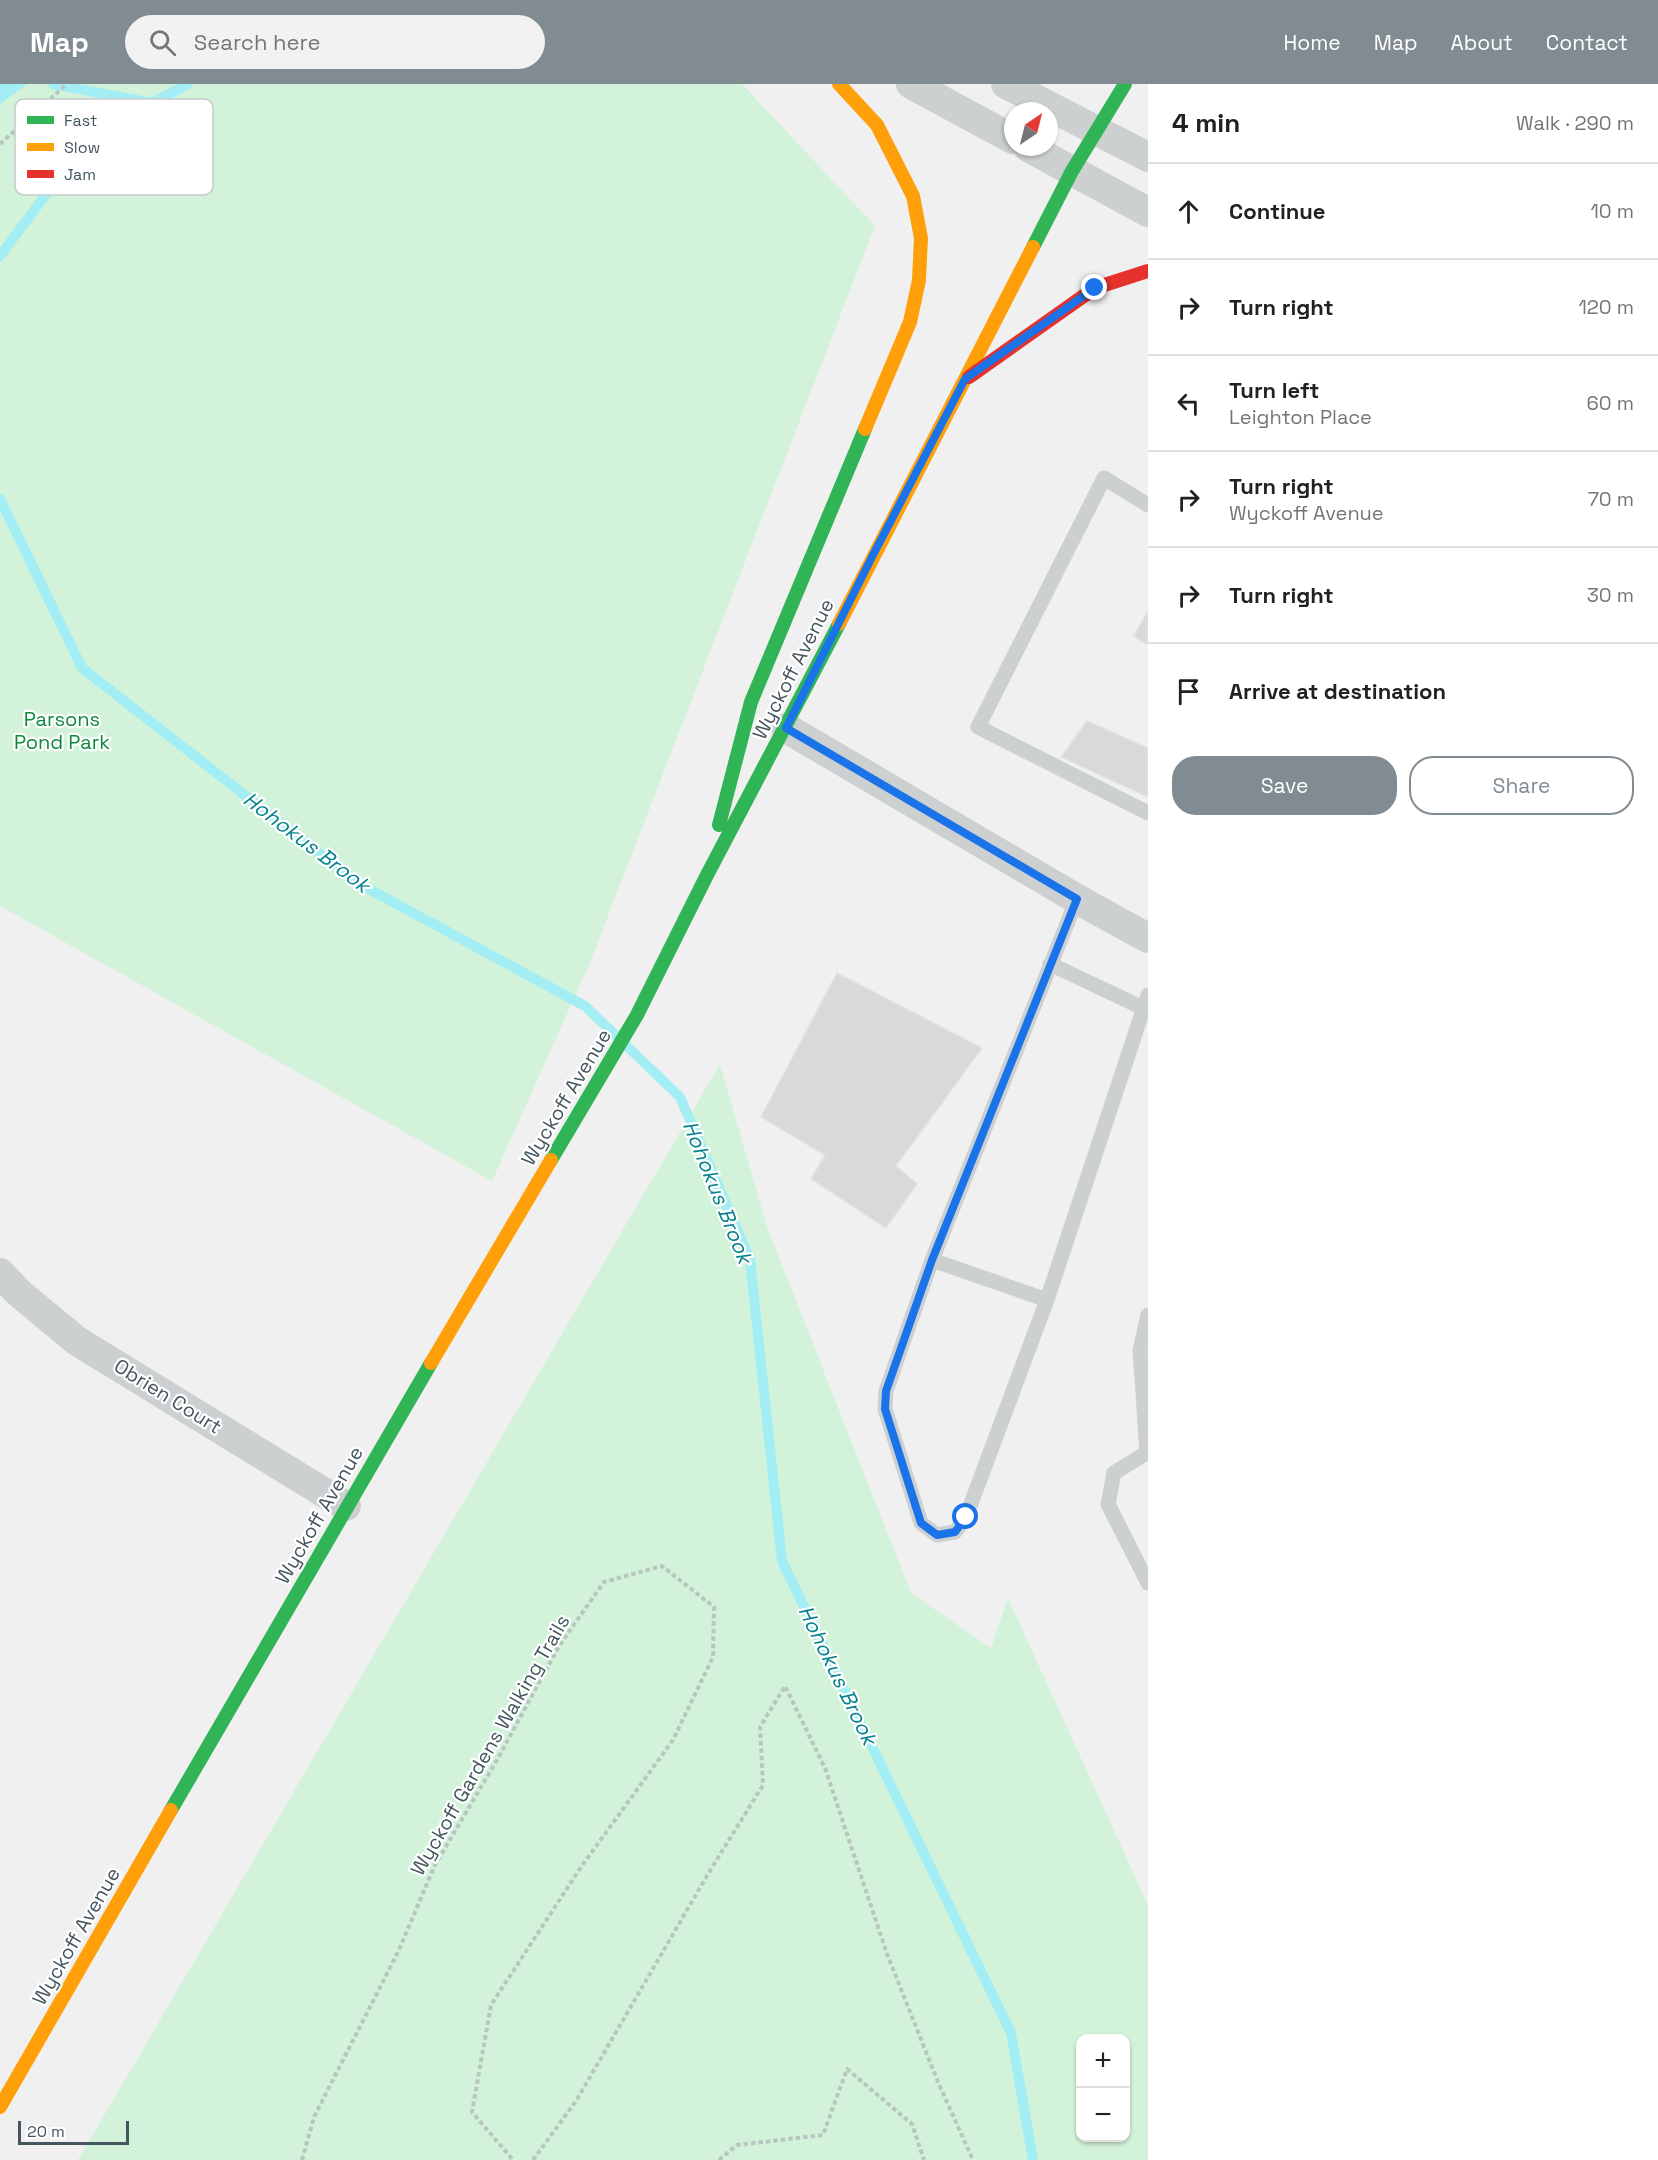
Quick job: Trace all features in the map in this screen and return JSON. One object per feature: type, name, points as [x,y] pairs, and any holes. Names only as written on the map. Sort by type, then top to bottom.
[{"type":"main road","points":[[707,875],[751,702],[910,322],[919,279],[921,238],[912,196],[877,125],[839,84]]},
{"type":"main road","name":"Wyckoff Avenue","points":[[3,2094],[346,1506],[637,1015],[707,875],[786,728],[1072,171],[1125,84]]},
{"type":"main road","points":[[965,379],[1095,288],[1148,271]]},
{"type":"street","points":[[911,84],[1004,134]]},
{"type":"street","points":[[1006,84],[1148,157]]},
{"type":"street","points":[[1044,156],[1148,212]]},
{"type":"street","points":[[786,728],[1077,899],[1148,938]]},
{"type":"street","name":"Obrien Court","points":[[0,1273],[19,1293],[77,1341],[346,1506]]},
{"type":"lane","points":[[1148,505],[1104,478],[978,727],[1148,813]]},
{"type":"lane","points":[[1050,963],[1145,1001],[1047,1300],[966,1517],[955,1532],[937,1535],[921,1523],[885,1409],[886,1391],[932,1260],[1050,963],[1077,899]]},
{"type":"lane","points":[[932,1260],[1047,1300]]},
{"type":"lane","points":[[1148,1315],[1140,1350],[1147,1452],[1114,1473],[1108,1504],[1148,1584]]},
{"type":"path","points":[[50,99],[67,84]]},
{"type":"path","points":[[0,144],[15,131]]},
{"type":"path","name":"Wyckoff Gardens Walking Trails","points":[[302,2160],[314,2117],[398,1952],[435,1865],[560,1646],[604,1582],[663,1566],[714,1607],[713,1657],[673,1740],[581,1867],[491,2005],[472,2112],[513,2160]]},
{"type":"path","points":[[533,2160],[576,2101],[708,1874],[763,1785],[760,1727],[786,1686],[825,1768],[887,1954],[938,2082],[973,2160]]},
{"type":"path","points":[[719,2160],[737,2145],[823,2135],[847,2069],[912,2124],[924,2160]]},
{"type":"green space","name":"Parsons Pond Park","points":[[0,84],[742,84],[875,226],[589,965],[492,1181],[0,906]]},
{"type":"green space","points":[[720,1064],[767,1227],[911,1593],[991,1648],[1008,1598],[1148,1905],[1148,2160],[78,2160]]},
{"type":"water","points":[[0,84],[27,84],[0,104]]},
{"type":"building","points":[[1148,611],[1148,645],[1134,636]]},
{"type":"building","points":[[1087,721],[1148,748],[1148,797],[1061,757]]},
{"type":"building","points":[[837,973],[982,1048],[896,1166],[917,1184],[886,1228],[811,1179],[825,1155],[761,1117]]},
{"type":"waterway","points":[[53,84],[131,99]]},
{"type":"waterway","name":"Hohokus Brook","points":[[160,99],[188,84]]},
{"type":"waterway","name":"Hohokus Brook","points":[[0,256],[45,195]]},
{"type":"waterway","name":"Hohokus Brook","points":[[0,499],[82,668],[356,882],[585,1006],[680,1097],[750,1260],[782,1561],[1011,2033],[1033,2160]]},
{"type":"traffic: fast","points":[[1033,247],[1072,171],[1125,84]]},
{"type":"traffic: fast","points":[[719,825],[751,702],[865,429]]},
{"type":"traffic: fast","points":[[551,1160],[637,1015],[707,875],[839,624]]},
{"type":"traffic: fast","points":[[171,1810],[431,1363]]},
{"type":"traffic: slow","points":[[839,84],[877,125],[913,196],[921,238],[919,280],[910,322],[865,429]]},
{"type":"traffic: slow","points":[[839,624],[1033,247]]},
{"type":"traffic: slow","points":[[431,1363],[551,1160]]},
{"type":"traffic: slow","points":[[0,2107],[171,1810]]},
{"type":"traffic: jam","points":[[969,377],[1095,288],[1148,271]]},
{"type":"route","points":[[966,1517],[955,1532],[937,1535],[921,1523],[885,1409],[886,1391],[932,1260],[1077,899],[786,728],[965,379],[1095,288]]}]
